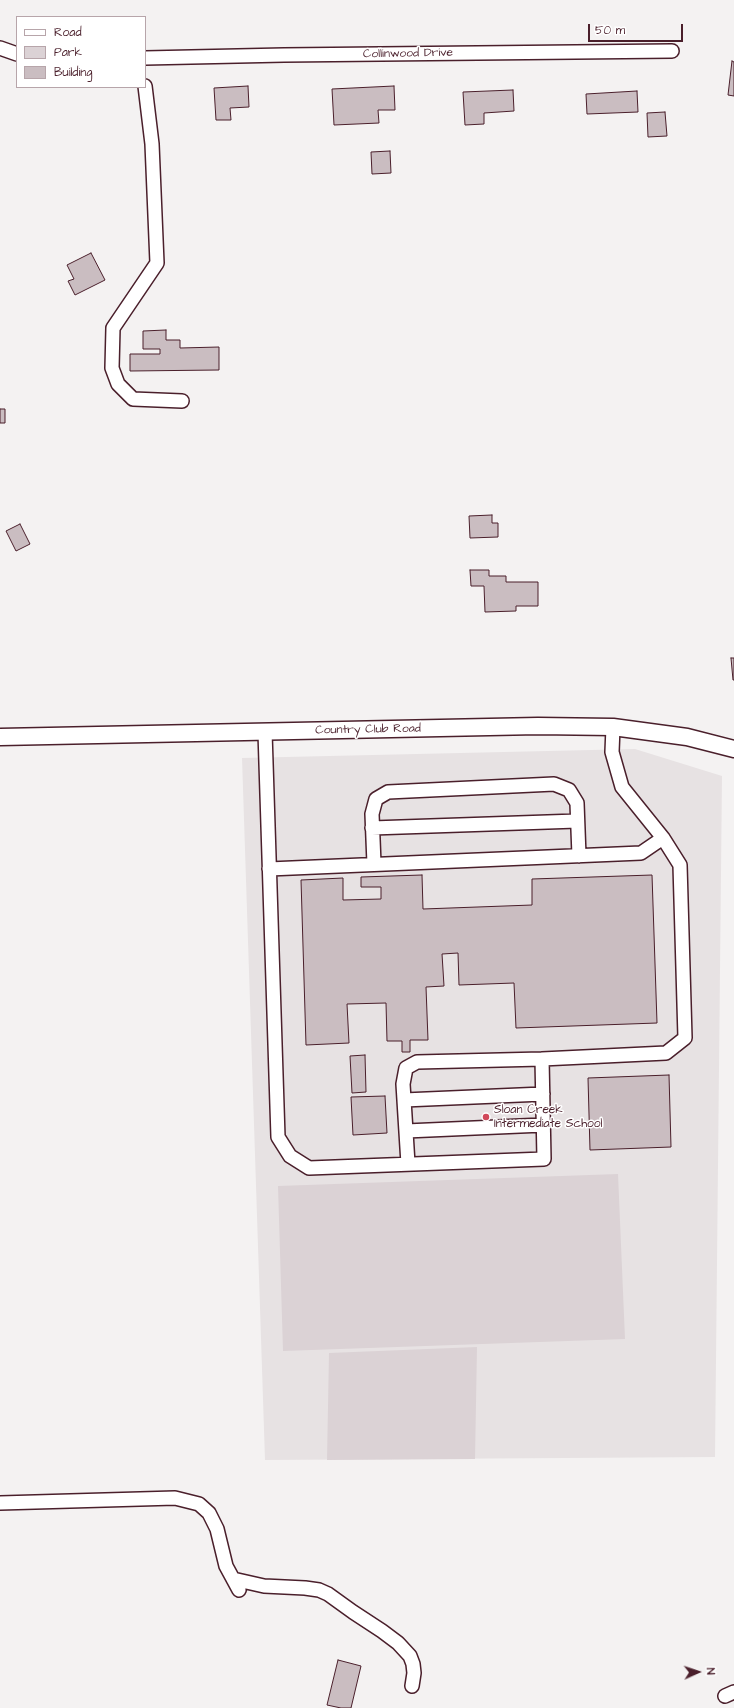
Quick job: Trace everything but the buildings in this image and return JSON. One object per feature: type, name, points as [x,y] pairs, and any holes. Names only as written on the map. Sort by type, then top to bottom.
[{"type":"main road","name":"Country Club Road","points":[[0,737],[538,726],[613,727],[687,737],[734,749]]},
{"type":"street","points":[[0,48],[16,54]]},
{"type":"street","name":"Collinwood Drive","points":[[146,58],[672,51]]},
{"type":"street","points":[[145,88],[152,144],[157,263],[113,328],[112,368],[118,384],[133,400],[182,401]]},
{"type":"street","points":[[408,1164],[403,1084],[406,1068],[417,1062],[542,1059],[666,1053],[685,1038],[680,865],[663,838],[622,787],[612,752],[613,727]]},
{"type":"street","points":[[265,732],[278,1137],[290,1156],[309,1168],[544,1159],[542,1059]]},
{"type":"street","points":[[374,864],[372,814],[376,799],[388,792],[554,784],[569,790],[577,803],[579,856]]},
{"type":"street","points":[[372,828],[577,821]]},
{"type":"street","points":[[269,869],[641,853],[663,838]]},
{"type":"street","points":[[404,1100],[543,1094]]},
{"type":"street","points":[[406,1131],[543,1125]]},
{"type":"street","points":[[0,1503],[175,1498],[199,1504],[209,1513],[218,1529],[226,1566],[236,1584],[305,1588],[319,1590],[328,1594],[398,1643],[410,1656],[414,1673],[412,1686]]},
{"type":"shaded area","name":"Sloan Creek Intermediate School","points":[[635,749],[722,776],[715,1457],[265,1460],[242,758]]},
{"type":"green space","points":[[618,1174],[625,1339],[283,1351],[278,1186]]},
{"type":"green space","points":[[477,1347],[475,1459],[327,1460],[329,1353]]},
{"type":"place","name":"Sloan Creek Intermediate School","points":[[486,1117]]}]
